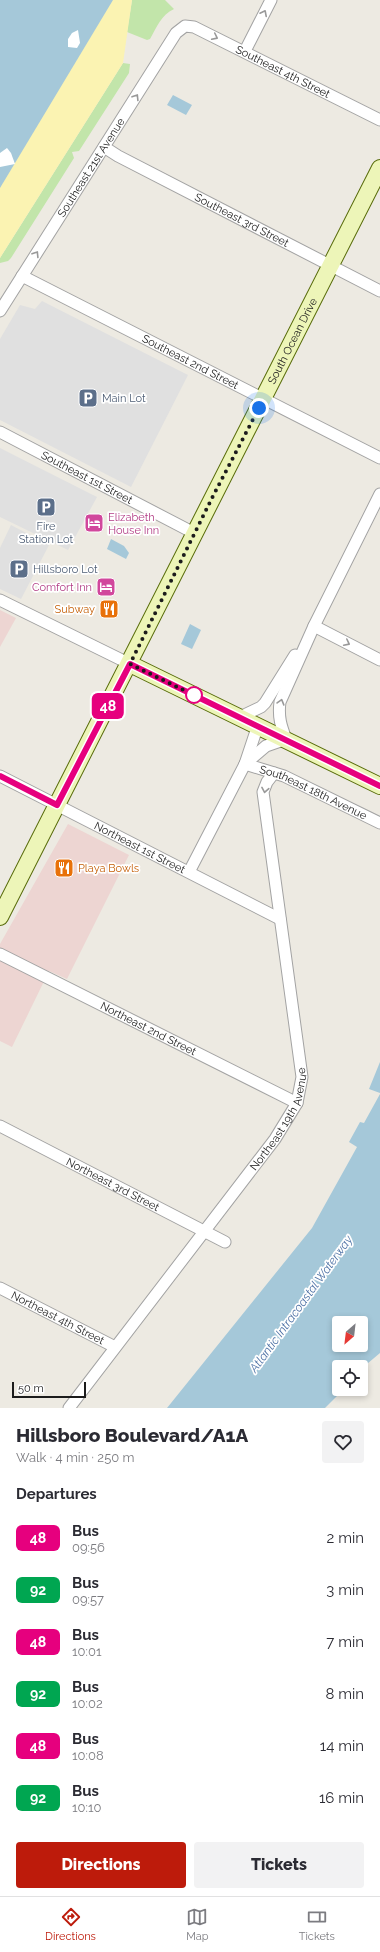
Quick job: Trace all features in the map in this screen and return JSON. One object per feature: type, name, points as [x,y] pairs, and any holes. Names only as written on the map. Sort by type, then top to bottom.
[{"type":"main road","name":"South Ocean Drive","points":[[0,917],[130,664],[194,533],[380,168]]},
{"type":"main road","points":[[130,664],[258,725],[380,786]]},
{"type":"street","points":[[245,51],[271,0]]},
{"type":"street","name":"Southeast 4th Street","points":[[185,26],[194,27],[245,51],[380,120]]},
{"type":"street","name":"Southeast 21st Avenue","points":[[0,311],[176,33],[185,26]]},
{"type":"street","name":"Southeast 3rd Street","points":[[104,148],[380,291]]},
{"type":"street","name":"Southeast 2nd Street","points":[[22,276],[263,400],[380,458]]},
{"type":"street","name":"Southeast 1st Street","points":[[0,432],[194,533]]},
{"type":"street","points":[[245,764],[266,746],[286,739],[278,715],[280,702],[314,626],[380,494]]},
{"type":"street","points":[[0,600],[130,664]]},
{"type":"street","points":[[314,626],[380,660]]},
{"type":"street","points":[[240,717],[257,709],[265,703],[314,626]]},
{"type":"street","points":[[189,872],[245,764],[258,725]]},
{"type":"street","name":"Southeast 18th Avenue","points":[[245,764],[284,776],[380,823]]},
{"type":"street","name":"Northeast 19th Avenue","points":[[69,1408],[275,1139],[297,1103],[302,1078],[263,792],[267,782],[274,773]]},
{"type":"street","name":"Northeast 1st Street","points":[[0,776],[280,918]]},
{"type":"street","name":"Northeast 2nd Street","points":[[0,954],[297,1103]]},
{"type":"street","name":"Northeast 3rd Street","points":[[0,1126],[225,1242]]},
{"type":"street","name":"Northeast 4th Street","points":[[0,1288],[115,1347]]},
{"type":"shaded area","name":"Main Lot","points":[[42,301],[188,375],[131,487],[0,420],[0,339],[20,305],[35,309]]},
{"type":"shaded area","name":"Fire Station Lot","points":[[0,448],[97,497],[68,550],[0,517]]},
{"type":"shaded area","name":"Hillsboro Lot","points":[[11,525],[49,545],[21,599],[0,589],[0,548]]},
{"type":"shaded area","points":[[0,610],[16,618],[0,647]]},
{"type":"shaded area","points":[[68,824],[129,855],[67,979],[49,971],[12,1047],[0,1041],[0,944]]},
{"type":"green space","points":[[132,0],[165,0],[174,9],[163,18],[150,39],[147,40],[127,32]]},
{"type":"green space","points":[[123,63],[130,64],[129,73],[79,151],[72,152],[74,158],[11,258],[8,261],[0,263],[0,258]]},
{"type":"sand","points":[[0,0],[132,0],[123,63],[0,258]]},
{"type":"water","points":[[0,0],[113,0],[0,188]]},
{"type":"water","points":[[173,95],[192,105],[186,115],[167,105]]},
{"type":"water","points":[[111,539],[124,546],[129,553],[126,559],[107,549]]},
{"type":"water","points":[[190,624],[201,630],[192,649],[181,644]]},
{"type":"water","points":[[380,1062],[380,1093],[369,1089]]},
{"type":"water","name":"Atlantic Intracoastal Waterway","points":[[380,1094],[380,1353],[368,1363],[368,1360],[332,1360],[332,1396],[337,1396],[325,1408],[167,1408],[312,1228],[357,1147],[349,1142],[360,1122],[364,1123]]},
{"type":"pier","points":[[78,30],[80,43],[77,48],[68,47],[68,39],[72,33]]},
{"type":"pier","points":[[7,148],[11,153],[15,164],[0,167],[0,153]]},
{"type":"bus line","name":"48","points":[[0,776],[57,805],[130,664],[258,725],[380,786]]},
{"type":"place","name":"Main Lot","points":[[88,398]]},
{"type":"place","name":"Fire Station Lot","points":[[46,507]]},
{"type":"place","name":"Elizabeth House Inn","points":[[94,523]]},
{"type":"place","name":"Hillsboro Lot","points":[[19,569]]},
{"type":"place","name":"Comfort Inn","points":[[106,587]]},
{"type":"place","name":"Subway","points":[[109,609]]},
{"type":"place","name":"Playa Bowls","points":[[64,868]]},
{"type":"route","points":[[194,695],[198,697],[130,664],[213,496],[259,408]]}]
